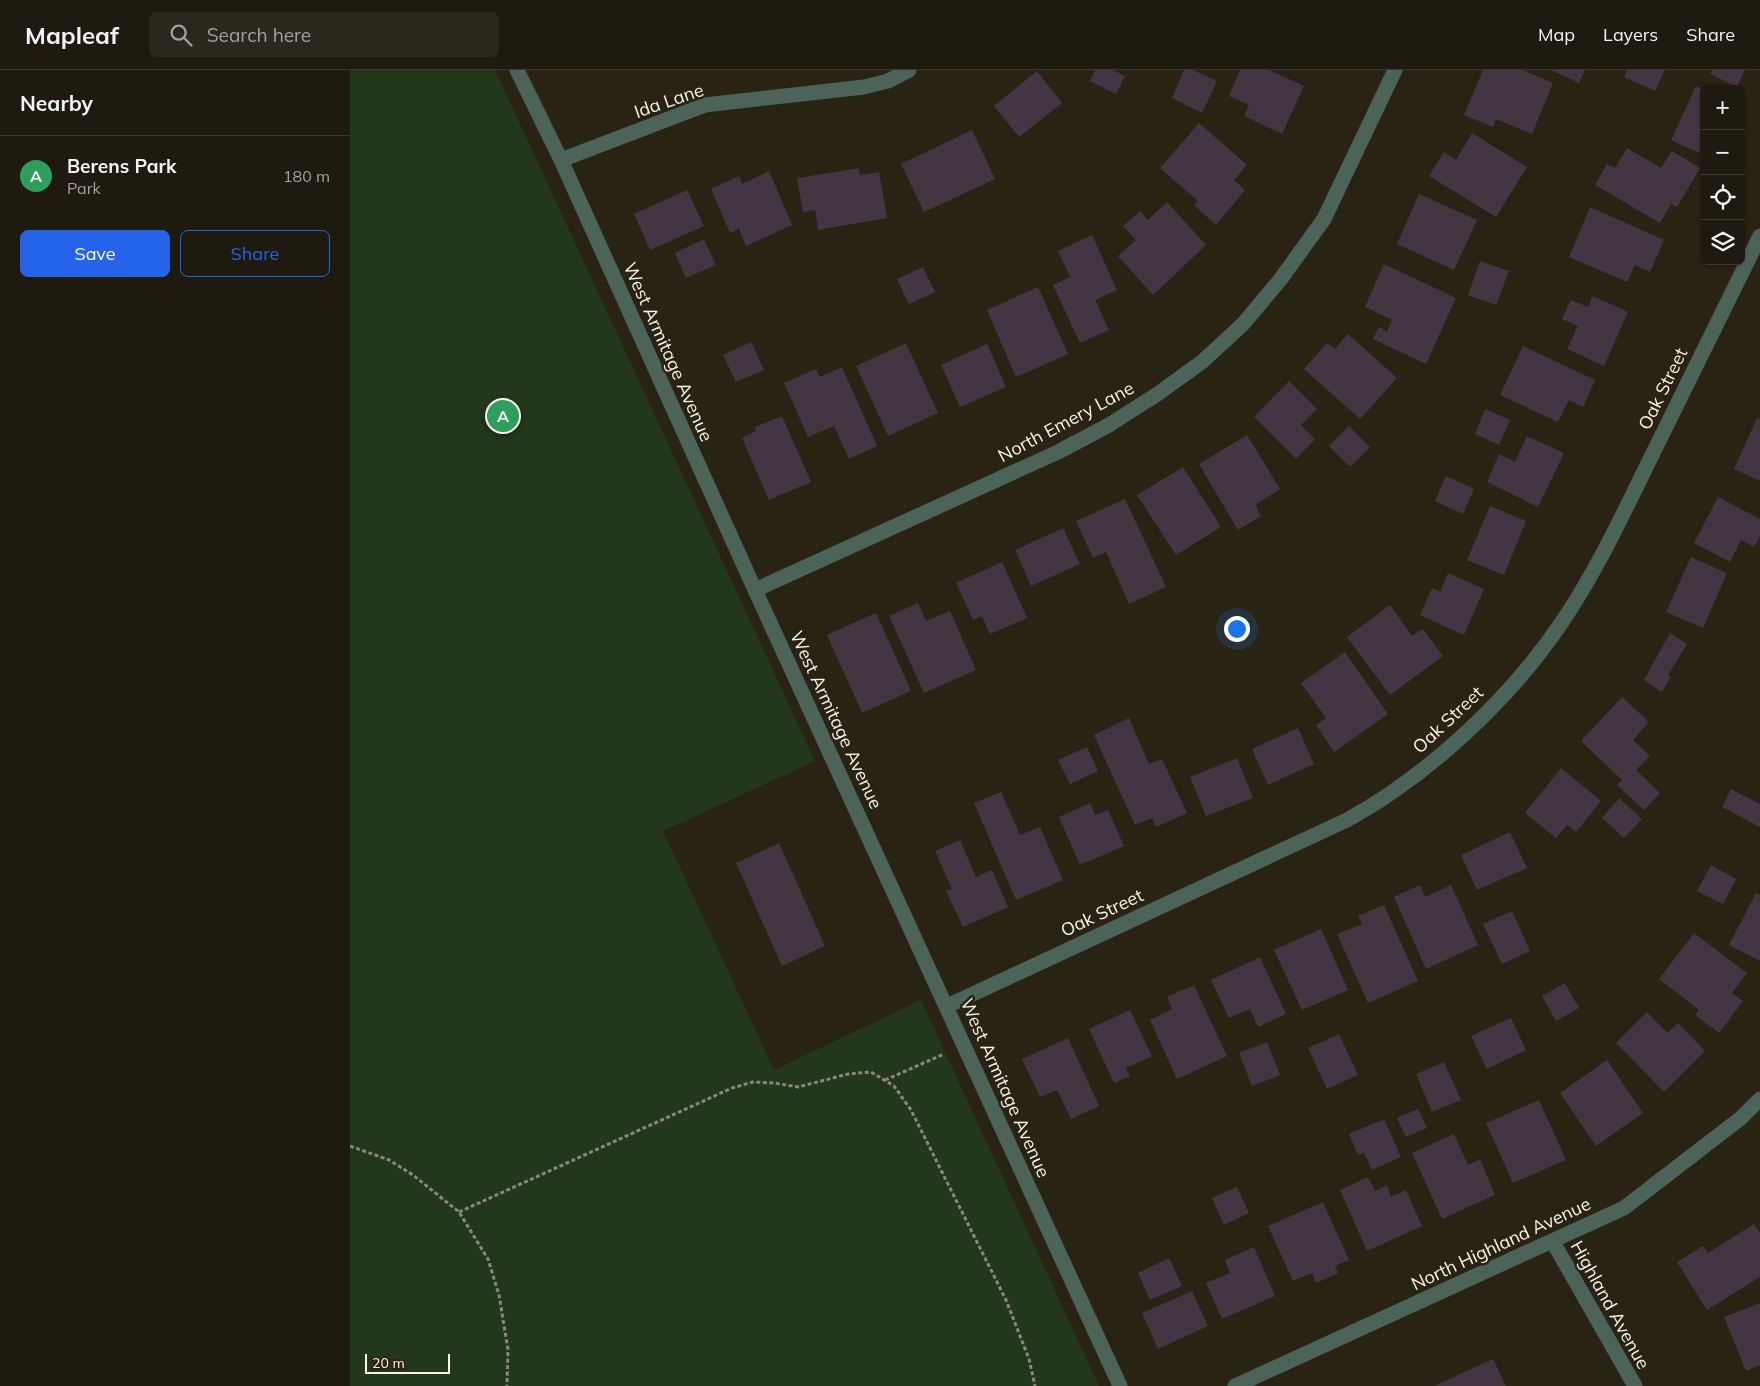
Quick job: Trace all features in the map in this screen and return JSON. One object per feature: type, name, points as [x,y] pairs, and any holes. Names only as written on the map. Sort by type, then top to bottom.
[{"type":"street","name":"West Armitage Avenue","points":[[517,70],[561,160],[1120,1386]]},
{"type":"street","name":"Ida Lane","points":[[561,160],[705,105],[864,87],[888,81],[909,70]]},
{"type":"street","name":"North Emery Lane","points":[[756,590],[1058,452],[1109,425],[1159,393],[1203,361],[1243,324],[1274,287],[1324,219],[1395,70]]},
{"type":"street","name":"Oak Street","points":[[947,1006],[1347,820],[1373,805],[1450,749],[1524,674],[1563,622],[1604,551],[1760,236]]},
{"type":"street","name":"North Highland Avenue","points":[[1235,1386],[1554,1242],[1624,1208],[1742,1118],[1760,1099]]},
{"type":"street","name":"Highland Avenue","points":[[1554,1242],[1635,1386]]},
{"type":"path","points":[[885,1080],[964,1045]]},
{"type":"path","points":[[459,1212],[732,1088],[753,1082],[774,1082],[798,1087],[848,1074],[871,1072],[894,1086],[911,1110],[997,1282],[1029,1359],[1035,1386]]},
{"type":"path","points":[[350,1146],[390,1160],[413,1175],[459,1212],[488,1259],[499,1295],[508,1350],[507,1386]]},
{"type":"green space","points":[[350,70],[495,70],[815,761],[663,831],[774,1070],[921,1000],[1099,1386],[350,1386]]},
{"type":"building","points":[[1095,70],[1113,70],[1125,76],[1116,94],[1090,81]]},
{"type":"building","points":[[1184,70],[1193,70],[1217,81],[1202,113],[1172,98]]},
{"type":"building","points":[[1240,70],[1269,70],[1304,86],[1282,134],[1244,116],[1249,105],[1229,96]]},
{"type":"building","points":[[1483,70],[1523,70],[1553,83],[1532,134],[1496,119],[1493,127],[1464,115]]},
{"type":"building","points":[[1551,70],[1585,70],[1579,83]]},
{"type":"building","points":[[1627,70],[1665,70],[1655,91],[1624,77]]},
{"type":"building","points":[[1712,70],[1745,70],[1738,85],[1733,85],[1710,74]]},
{"type":"building","points":[[1037,71],[1062,103],[1019,137],[994,106]]},
{"type":"building","points":[[1696,86],[1700,88],[1700,153],[1671,140]]},
{"type":"building","points":[[1199,123],[1247,165],[1234,180],[1245,190],[1216,225],[1194,205],[1198,201],[1160,168]]},
{"type":"building","points":[[972,130],[995,179],[924,212],[901,164]]},
{"type":"building","points":[[1472,133],[1527,167],[1496,217],[1429,176],[1444,152],[1456,160]]},
{"type":"building","points":[[1627,148],[1661,168],[1672,151],[1700,168],[1677,207],[1671,204],[1660,223],[1595,185],[1607,164],[1615,168]]},
{"type":"building","points":[[859,168],[860,175],[879,172],[887,218],[818,230],[815,210],[803,212],[797,178]]},
{"type":"building","points":[[769,171],[792,225],[746,246],[739,229],[730,233],[711,189],[739,176],[742,184]]},
{"type":"building","points":[[687,190],[704,226],[650,250],[634,214]]},
{"type":"building","points":[[1419,194],[1477,220],[1454,270],[1397,244]]},
{"type":"building","points":[[1167,202],[1206,245],[1153,295],[1118,256],[1136,240],[1123,226],[1140,211],[1148,220]]},
{"type":"building","points":[[1590,207],[1664,240],[1650,272],[1635,265],[1627,282],[1569,257]]},
{"type":"building","points":[[1092,235],[1117,290],[1095,300],[1109,330],[1080,343],[1053,285],[1070,277],[1058,251]]},
{"type":"building","points":[[704,239],[716,265],[686,278],[675,253]]},
{"type":"building","points":[[1480,261],[1509,271],[1496,305],[1468,295]]},
{"type":"building","points":[[1384,264],[1456,298],[1426,364],[1373,339],[1379,327],[1387,331],[1392,320],[1365,307]]},
{"type":"building","points":[[923,267],[935,292],[909,304],[897,279]]},
{"type":"building","points":[[1038,287],[1068,354],[1016,377],[987,310]]},
{"type":"building","points":[[1593,296],[1628,312],[1604,366],[1567,349],[1578,326],[1562,319],[1571,300],[1588,307]]},
{"type":"building","points":[[1348,334],[1397,378],[1360,419],[1304,369],[1327,343],[1335,349]]},
{"type":"building","points":[[751,342],[764,370],[736,382],[723,355]]},
{"type":"building","points":[[906,343],[938,413],[888,436],[856,366]]},
{"type":"building","points":[[987,344],[1006,387],[960,407],[941,365]]},
{"type":"building","points":[[1523,346],[1595,380],[1583,407],[1569,400],[1558,422],[1500,395]]},
{"type":"building","points":[[842,367],[877,446],[849,459],[834,426],[808,437],[784,383],[816,369],[820,377]]},
{"type":"building","points":[[1289,381],[1317,409],[1301,425],[1315,439],[1296,459],[1254,417]]},
{"type":"building","points":[[1485,409],[1510,420],[1499,445],[1475,434]]},
{"type":"building","points":[[782,416],[811,482],[769,500],[742,438],[756,431],[755,427]]},
{"type":"building","points":[[1757,418],[1760,419],[1760,481],[1734,469]]},
{"type":"building","points":[[1349,426],[1370,447],[1350,467],[1329,446]]},
{"type":"building","points":[[1247,435],[1280,489],[1255,505],[1261,516],[1238,530],[1199,464]]},
{"type":"building","points":[[1527,436],[1564,453],[1538,507],[1487,482],[1499,454],[1515,462]]},
{"type":"building","points":[[1183,467],[1221,527],[1176,555],[1137,495]]},
{"type":"building","points":[[1446,476],[1474,489],[1463,514],[1435,501]]},
{"type":"building","points":[[1718,497],[1760,519],[1760,536],[1754,547],[1741,540],[1730,562],[1694,543]]},
{"type":"building","points":[[1125,499],[1166,587],[1129,604],[1106,552],[1093,558],[1076,521]]},
{"type":"building","points":[[1490,506],[1526,521],[1504,575],[1467,560]]},
{"type":"building","points":[[1063,528],[1080,564],[1031,586],[1015,550]]},
{"type":"building","points":[[1691,557],[1727,573],[1703,628],[1666,612]]},
{"type":"building","points":[[1002,562],[1027,618],[990,634],[982,616],[973,620],[956,583]]},
{"type":"building","points":[[1448,573],[1484,589],[1464,635],[1420,615],[1432,588],[1440,592]]},
{"type":"building","points":[[918,603],[926,621],[950,611],[976,670],[924,693],[889,616]]},
{"type":"building","points":[[1390,605],[1412,636],[1423,629],[1443,656],[1390,695],[1347,637]]},
{"type":"building","points":[[876,613],[911,691],[862,713],[827,635]]},
{"type":"building","points":[[1670,633],[1687,644],[1668,675],[1671,677],[1662,692],[1644,680]]},
{"type":"building","points":[[1345,652],[1388,714],[1334,752],[1316,725],[1326,718],[1301,683]]},
{"type":"building","points":[[1622,697],[1649,722],[1633,740],[1650,756],[1636,770],[1660,793],[1644,810],[1617,785],[1622,780],[1581,741]]},
{"type":"building","points":[[1129,718],[1149,764],[1162,759],[1187,813],[1156,827],[1152,818],[1135,825],[1094,735]]},
{"type":"building","points":[[1298,728],[1314,764],[1268,785],[1252,749]]},
{"type":"building","points":[[1087,747],[1098,771],[1070,784],[1058,760]]},
{"type":"building","points":[[1237,758],[1253,798],[1206,816],[1190,777]]},
{"type":"building","points":[[1561,768],[1601,801],[1576,832],[1567,825],[1556,838],[1525,813]]},
{"type":"building","points":[[1731,789],[1760,804],[1760,827],[1722,807]]},
{"type":"building","points":[[1001,792],[1020,835],[1040,827],[1063,880],[1016,900],[974,803]]},
{"type":"building","points":[[1619,798],[1642,819],[1624,838],[1602,818]]},
{"type":"building","points":[[1090,803],[1095,815],[1108,810],[1124,846],[1080,865],[1059,817]]},
{"type":"building","points":[[1510,832],[1527,868],[1477,890],[1461,855]]},
{"type":"building","points":[[960,840],[976,877],[992,870],[1008,907],[963,927],[946,891],[952,889],[935,851]]},
{"type":"building","points":[[779,843],[825,946],[782,966],[736,863]]},
{"type":"building","points":[[1711,865],[1736,879],[1723,904],[1697,891]]},
{"type":"building","points":[[1420,885],[1425,897],[1451,885],[1478,945],[1426,969],[1394,897]]},
{"type":"building","points":[[1756,893],[1760,895],[1760,961],[1729,945]]},
{"type":"building","points":[[1384,905],[1418,981],[1368,1003],[1337,934],[1362,924],[1358,916]]},
{"type":"building","points":[[1512,911],[1530,951],[1502,964],[1483,924]]},
{"type":"building","points":[[1321,929],[1348,990],[1302,1010],[1274,950]]},
{"type":"building","points":[[1694,933],[1747,973],[1732,993],[1743,1001],[1719,1033],[1695,1015],[1699,1010],[1659,979]]},
{"type":"building","points":[[1260,957],[1286,1014],[1258,1027],[1250,1009],[1229,1018],[1211,980]]},
{"type":"building","points":[[1565,983],[1579,1008],[1556,1021],[1542,996]]},
{"type":"building","points":[[1194,985],[1227,1056],[1177,1079],[1150,1020],[1172,1009],[1167,997]]},
{"type":"building","points":[[1130,1010],[1152,1056],[1126,1068],[1130,1076],[1114,1083],[1089,1029]]},
{"type":"building","points":[[1647,1012],[1667,1033],[1678,1023],[1705,1051],[1664,1092],[1616,1043]]},
{"type":"building","points":[[1511,1018],[1526,1050],[1487,1069],[1471,1036]]},
{"type":"building","points":[[1339,1034],[1358,1075],[1327,1089],[1308,1048]]},
{"type":"building","points":[[1068,1038],[1099,1106],[1071,1119],[1057,1090],[1040,1097],[1022,1059]]},
{"type":"building","points":[[1267,1042],[1280,1075],[1252,1086],[1239,1053]]},
{"type":"building","points":[[1607,1060],[1643,1113],[1596,1146],[1560,1093]]},
{"type":"building","points":[[1444,1062],[1461,1100],[1432,1112],[1416,1074]]},
{"type":"building","points":[[1539,1100],[1566,1160],[1513,1183],[1486,1123]]},
{"type":"building","points":[[1418,1109],[1427,1128],[1406,1137],[1397,1118]]},
{"type":"building","points":[[1384,1119],[1401,1157],[1372,1170],[1364,1153],[1358,1155],[1349,1134]]},
{"type":"building","points":[[1454,1134],[1468,1165],[1480,1159],[1495,1195],[1442,1219],[1412,1153]]},
{"type":"building","points":[[1368,1177],[1375,1191],[1387,1185],[1391,1197],[1406,1190],[1422,1226],[1367,1251],[1340,1190]]},
{"type":"building","points":[[1237,1187],[1249,1213],[1224,1225],[1212,1198]]},
{"type":"building","points":[[1323,1202],[1349,1260],[1335,1266],[1338,1273],[1316,1283],[1312,1273],[1293,1281],[1268,1226]]},
{"type":"building","points":[[1754,1224],[1760,1233],[1760,1277],[1707,1310],[1677,1262],[1703,1246],[1708,1253]]},
{"type":"building","points":[[1254,1247],[1275,1296],[1222,1319],[1206,1283],[1230,1273],[1225,1260]]},
{"type":"building","points":[[1169,1258],[1182,1286],[1150,1300],[1138,1273]]},
{"type":"building","points":[[1192,1291],[1208,1326],[1158,1349],[1142,1313]]},
{"type":"building","points":[[1760,1303],[1760,1365],[1746,1371],[1724,1317]]},
{"type":"building","points":[[1493,1359],[1506,1386],[1434,1386]]},
{"type":"place","name":"Berens Park","points":[[503,416]]}]
